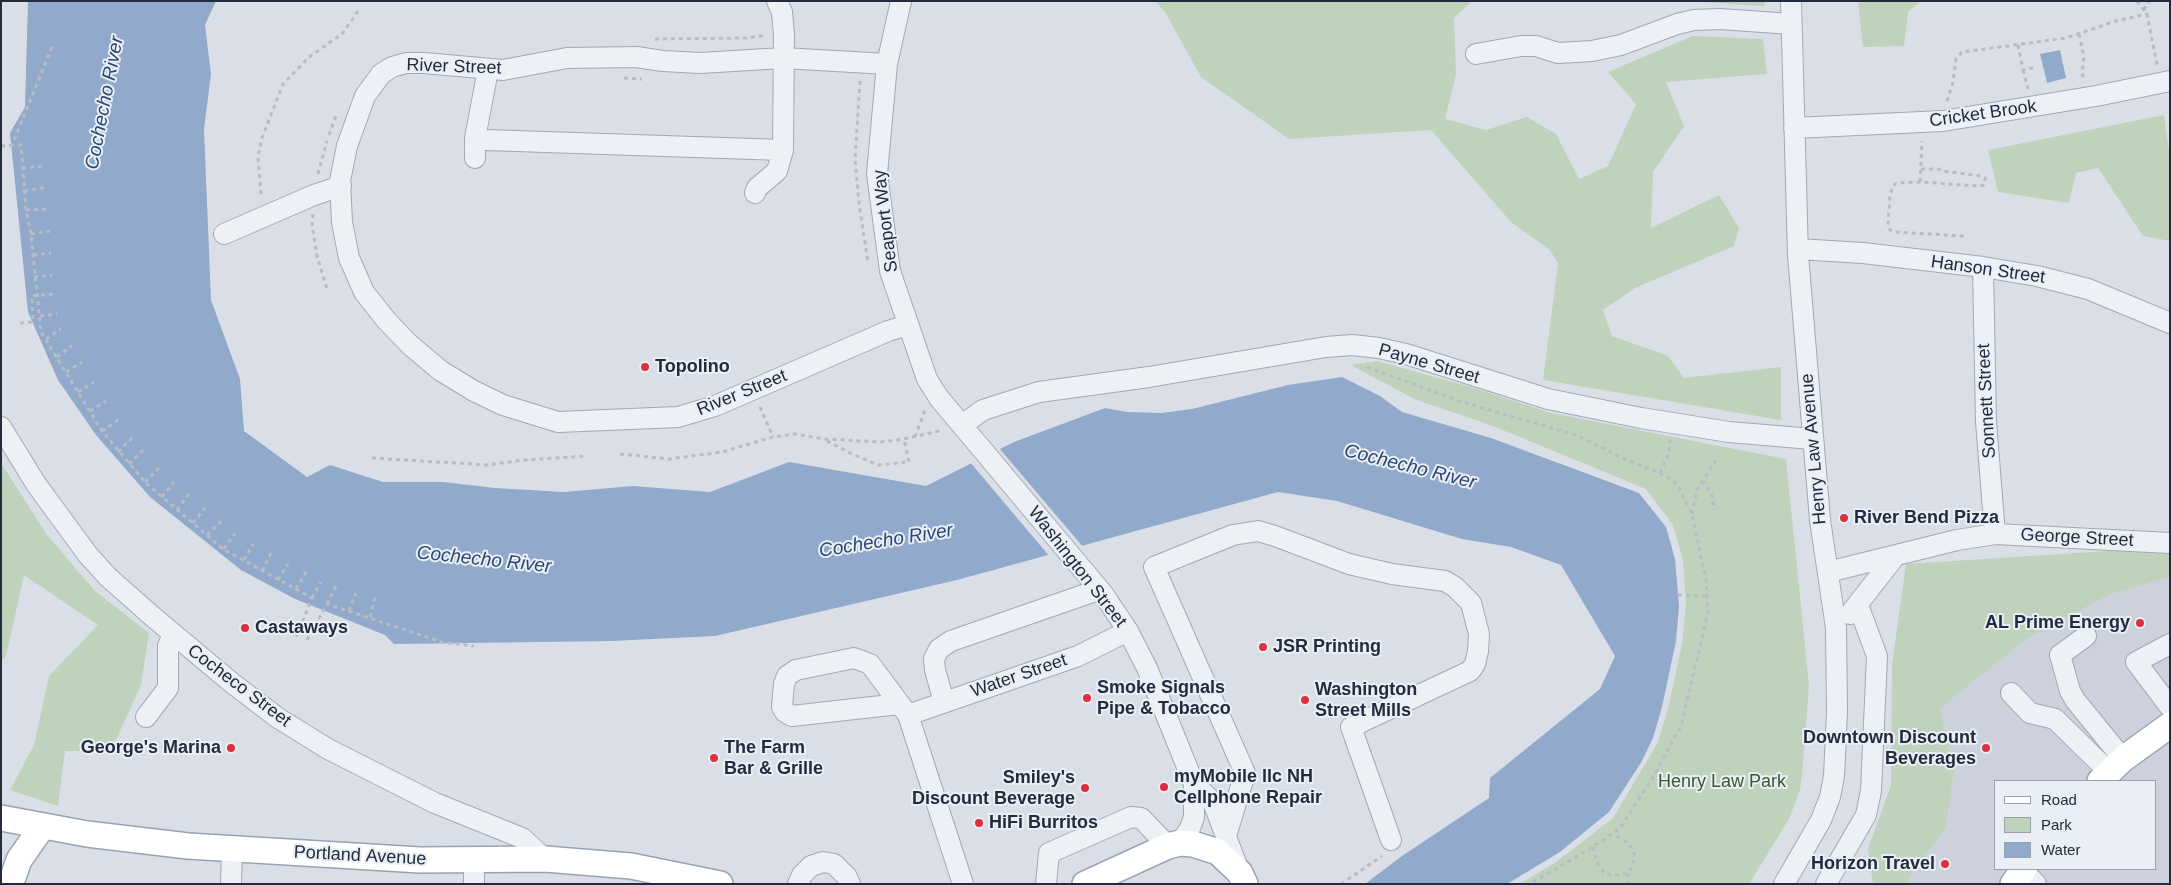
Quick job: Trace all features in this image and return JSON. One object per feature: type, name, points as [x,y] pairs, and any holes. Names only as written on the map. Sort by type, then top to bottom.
[{"type":"main road","points":[[2111,771],[2170,725]]},
{"type":"main road","name":"Portland Avenue","points":[[1,818],[42,827],[188,846],[420,860],[474,872],[545,859],[631,866],[720,884]]},
{"type":"main road","points":[[9,878],[42,827]]},
{"type":"main road","points":[[1085,884],[1174,845],[1193,844],[1218,852],[1242,878]]},
{"type":"street","points":[[755,193],[757,188],[777,171],[783,150],[782,12],[777,1]]},
{"type":"street","name":"Seaport Way","points":[[901,1],[887,64],[878,174],[890,271],[927,379],[954,427]]},
{"type":"street","name":"Henry Law Avenue","points":[[1784,884],[1821,820],[1830,797],[1837,746],[1836,628],[1820,520],[1798,250],[1791,1]]},
{"type":"street","points":[[1476,54],[1521,46],[1536,46],[1558,53],[1592,52],[1621,45],[1677,24],[1694,20],[1720,19],[1792,24]]},
{"type":"street","name":"River Street","points":[[887,64],[783,58],[700,63],[636,57],[567,58],[503,70],[424,63],[406,63],[392,67],[381,74],[365,96],[347,146],[341,186],[342,222],[349,258],[364,292],[386,320],[410,345],[441,371],[474,391],[503,405],[558,422],[678,417],[697,412],[715,406],[888,331],[908,325]]},
{"type":"street","points":[[488,70],[475,148],[486,140],[783,150]]},
{"type":"street","name":"Cricket Brook","points":[[1794,128],[1923,123],[2023,108],[2165,82]]},
{"type":"street","points":[[224,234],[314,195],[341,186]]},
{"type":"street","name":"Hanson Street","points":[[1798,250],[1863,253],[1983,267],[2037,276],[2088,289],[2170,323]]},
{"type":"street","name":"Sonnett Street","points":[[1983,267],[1986,422],[1995,534]]},
{"type":"street","name":"Payne Street","points":[[954,427],[983,410],[1039,392],[1149,377],[1326,347],[1352,346],[1379,348],[1406,354],[1548,399],[1729,432],[1812,439]]},
{"type":"street","name":"Cocheco Street","points":[[1,427],[36,484],[88,555],[108,576],[173,635],[232,684],[278,718],[328,749],[435,803],[522,838],[545,859]]},
{"type":"street","name":"Washington Street","points":[[954,427],[986,454],[1075,561],[1128,631],[1147,668],[1194,784],[1213,802],[1242,878]]},
{"type":"street","points":[[1226,836],[1245,773],[1154,567],[1233,536],[1258,531],[1349,564],[1392,574],[1445,581],[1455,587],[1471,603],[1479,634],[1475,664],[1470,671],[1351,727],[1391,840]]},
{"type":"street","name":"George Street","points":[[1828,572],[1957,540],[1995,534],[2170,543]]},
{"type":"street","points":[[1836,628],[1858,605],[1896,555]]},
{"type":"street","points":[[944,702],[935,670],[934,658],[939,649],[951,641],[1098,590]]},
{"type":"street","points":[[1826,884],[1866,815],[1871,792],[1877,656],[1858,605]]},
{"type":"street","name":"Water Street","points":[[903,709],[870,664],[854,658],[796,670],[787,676],[784,684],[782,707],[785,712],[792,716],[903,709],[944,702],[1078,656],[1128,631]]},
{"type":"street","points":[[146,716],[168,688],[168,646],[173,635]]},
{"type":"street","points":[[2086,636],[2060,655],[2070,691],[2111,771]]},
{"type":"street","points":[[2170,644],[2136,662],[2170,707]]},
{"type":"street","points":[[2011,693],[2030,713],[2055,719],[2111,771]]},
{"type":"street","points":[[903,709],[963,884]]},
{"type":"street","points":[[1046,884],[1049,853],[1131,817],[1141,818],[1174,845],[1190,828],[1194,817],[1194,784]]},
{"type":"street","points":[[231,884],[232,850]]},
{"type":"street","points":[[798,884],[802,875],[811,866],[823,862],[834,864],[847,877],[850,884]]},
{"type":"path","points":[[2137,1],[2146,14],[2165,82]]},
{"type":"path","points":[[2144,10],[2149,1]]},
{"type":"path","points":[[261,194],[258,157],[262,138],[282,84],[309,56],[342,34],[358,11]]},
{"type":"path","points":[[1943,103],[1947,101],[1949,96],[1958,56],[1962,52],[2066,38],[2116,21],[2146,14]]},
{"type":"path","points":[[649,39],[748,38],[771,34]]},
{"type":"path","points":[[2079,34],[2084,57],[2082,77],[2084,80]]},
{"type":"path","points":[[2018,45],[2027,85]]},
{"type":"path","points":[[12,145],[52,47]]},
{"type":"path","points":[[2023,70],[2037,67]]},
{"type":"path","points":[[621,78],[646,79]]},
{"type":"path","points":[[1920,182],[1923,123]]},
{"type":"path","points":[[1,146],[21,145],[26,210],[31,234],[41,332],[102,431],[145,482],[224,549],[312,598]]},
{"type":"path","points":[[22,168],[44,166]]},
{"type":"path","points":[[1921,169],[1938,169],[1943,172],[1981,176],[1985,182],[1984,185],[1980,186],[1920,182],[1896,183],[1893,186],[1888,225],[1890,230],[1894,232],[1965,236]]},
{"type":"path","points":[[24,191],[47,187]]},
{"type":"path","points":[[26,210],[48,209]]},
{"type":"path","points":[[312,224],[317,256],[327,290]]},
{"type":"path","points":[[31,234],[50,231]]},
{"type":"path","points":[[33,255],[51,253]]},
{"type":"path","points":[[34,277],[52,275]]},
{"type":"path","points":[[20,323],[33,322],[32,296],[54,294]]},
{"type":"path","points":[[40,316],[57,314]]},
{"type":"path","points":[[46,340],[61,329]]},
{"type":"path","points":[[57,357],[72,346]]},
{"type":"path","points":[[66,372],[82,362]]},
{"type":"path","points":[[1360,364],[1462,402],[1576,435],[1625,459],[1660,472],[1671,479],[1679,488],[1692,515],[1708,596],[1708,613],[1681,726],[1673,743],[1620,828],[1593,847],[1530,884]]},
{"type":"path","points":[[78,392],[94,382]]},
{"type":"path","points":[[90,411],[106,401]]},
{"type":"path","points":[[760,408],[773,437]]},
{"type":"path","points":[[916,437],[926,408]]},
{"type":"path","points":[[102,431],[122,418]]},
{"type":"path","points":[[1660,472],[1669,453],[1672,422]]},
{"type":"path","points":[[620,454],[669,459],[722,452],[773,437],[795,434],[825,439],[881,442],[916,437],[954,427]]},
{"type":"path","points":[[118,452],[133,436]]},
{"type":"path","points":[[825,439],[850,453],[878,465],[909,462],[904,439]]},
{"type":"path","points":[[128,464],[143,450]]},
{"type":"path","points":[[372,458],[487,465],[523,460],[587,456]]},
{"type":"path","points":[[1692,515],[1694,500],[1702,480],[1716,460]]},
{"type":"path","points":[[145,482],[159,468]]},
{"type":"path","points":[[1702,480],[1712,496],[1714,510]]},
{"type":"path","points":[[162,497],[174,482]]},
{"type":"path","points":[[177,510],[189,494]]},
{"type":"path","points":[[193,522],[205,508]]},
{"type":"path","points":[[208,535],[221,521]]},
{"type":"path","points":[[224,549],[235,533]]},
{"type":"path","points":[[244,560],[254,544]]},
{"type":"path","points":[[262,570],[271,553]]},
{"type":"path","points":[[278,580],[288,564]]},
{"type":"path","points":[[296,589],[306,572]]},
{"type":"path","points":[[295,640],[312,598],[321,582]]},
{"type":"path","points":[[307,640],[336,584]]},
{"type":"path","points":[[349,611],[356,593]]},
{"type":"path","points":[[1678,595],[1708,596]]},
{"type":"path","points":[[370,617],[375,598]]},
{"type":"path","points":[[327,604],[442,642],[474,646]]},
{"type":"path","points":[[1593,847],[1597,862],[1605,874],[1619,876],[1628,872],[1633,865],[1634,856],[1631,847],[1613,834]]},
{"type":"path","points":[[1341,884],[1385,854],[1391,840]]},
{"type":"path","points":[[1628,872],[1628,883]]},
{"type":"shaded area","points":[[2170,577],[2170,884],[1906,884],[1916,866],[1946,828],[1954,772],[1940,708],[2024,641],[2108,595]]},
{"type":"green space","points":[[1155,1],[1472,1],[1454,18],[1456,75],[1445,119],[1486,130],[1527,117],[1556,134],[1579,179],[1608,166],[1636,104],[1608,72],[1693,36],[1763,39],[1767,74],[1666,82],[1684,126],[1653,172],[1651,228],[1719,195],[1739,228],[1734,246],[1635,288],[1603,310],[1612,336],[1668,356],[1684,378],[1781,367],[1781,420],[1543,380],[1558,264],[1550,250],[1511,222],[1431,130],[1289,139],[1201,77],[1165,12]]},
{"type":"green space","points":[[1684,1],[1765,1],[1764,6]]},
{"type":"green space","points":[[1858,1],[1921,1],[1908,12],[1904,46],[1863,47]]},
{"type":"green space","points":[[2164,115],[2170,159],[2170,241],[2143,236],[2098,168],[2076,173],[2069,203],[1998,192],[1988,150]]},
{"type":"green space","name":"Henry Law Park","points":[[1377,361],[1471,387],[1551,413],[1786,459],[1809,686],[1802,775],[1800,790],[1789,819],[1749,884],[1520,884],[1556,862],[1613,818],[1658,742],[1668,709],[1682,644],[1686,604],[1683,560],[1673,525],[1646,489],[1493,426],[1414,399],[1351,365]]},
{"type":"green space","points":[[1,463],[47,535],[95,591],[149,633],[141,685],[111,751],[65,751],[58,806],[10,790],[34,745],[49,676],[98,625],[24,575],[6,656],[1,661]]},
{"type":"green space","points":[[2139,549],[2170,552],[2170,577],[2108,595],[2024,641],[1940,708],[1954,772],[1946,828],[1916,866],[1906,884],[1873,884],[1868,849],[1891,785],[1892,665],[1906,564]]},
{"type":"water","name":"Cochecho River","points":[[28,1],[216,1],[205,25],[211,74],[204,129],[211,300],[240,379],[244,431],[307,477],[330,465],[383,482],[443,482],[495,488],[564,492],[633,486],[710,492],[789,462],[926,486],[1014,442],[1105,408],[1127,412],[1161,413],[1192,409],[1288,385],[1342,377],[1380,396],[1402,412],[1491,438],[1639,493],[1666,527],[1675,559],[1679,606],[1676,641],[1662,707],[1653,738],[1642,761],[1609,812],[1560,852],[1507,884],[1365,884],[1402,856],[1489,798],[1490,778],[1600,689],[1615,656],[1561,565],[1511,547],[1462,539],[1337,501],[1278,492],[957,580],[715,636],[612,641],[394,644],[385,635],[295,599],[241,570],[150,497],[96,435],[58,380],[28,312],[10,133],[25,107]]},
{"type":"water","points":[[2060,50],[2066,78],[2047,83],[2040,54]]},
{"type":"pier","points":[[999,448],[1084,548],[1050,557],[970,462]]},
{"type":"place","name":"Topolino","points":[[645,367]]},
{"type":"place","name":"River Bend Pizza","points":[[1844,518]]},
{"type":"place","name":"AL Prime Energy","points":[[2140,623]]},
{"type":"place","name":"Castaways","points":[[245,628]]},
{"type":"place","name":"JSR Printing","points":[[1263,647]]},
{"type":"place","name":"Smoke Signals Pipe & Tobacco","points":[[1087,698]]},
{"type":"place","name":"Washington Street Mills","points":[[1305,700]]},
{"type":"place","name":"George's Marina","points":[[231,748]]},
{"type":"place","name":"Downtown Discount Beverages","points":[[1986,748]]},
{"type":"place","name":"The Farm Bar & Grille","points":[[714,758]]},
{"type":"place","name":"myMobile llc NH Cellphone Repair","points":[[1164,787]]},
{"type":"place","name":"Smiley's Discount Beverage","points":[[1085,788]]},
{"type":"place","name":"HiFi Burritos","points":[[979,823]]},
{"type":"place","name":"Horizon Travel","points":[[1945,864]]}]
